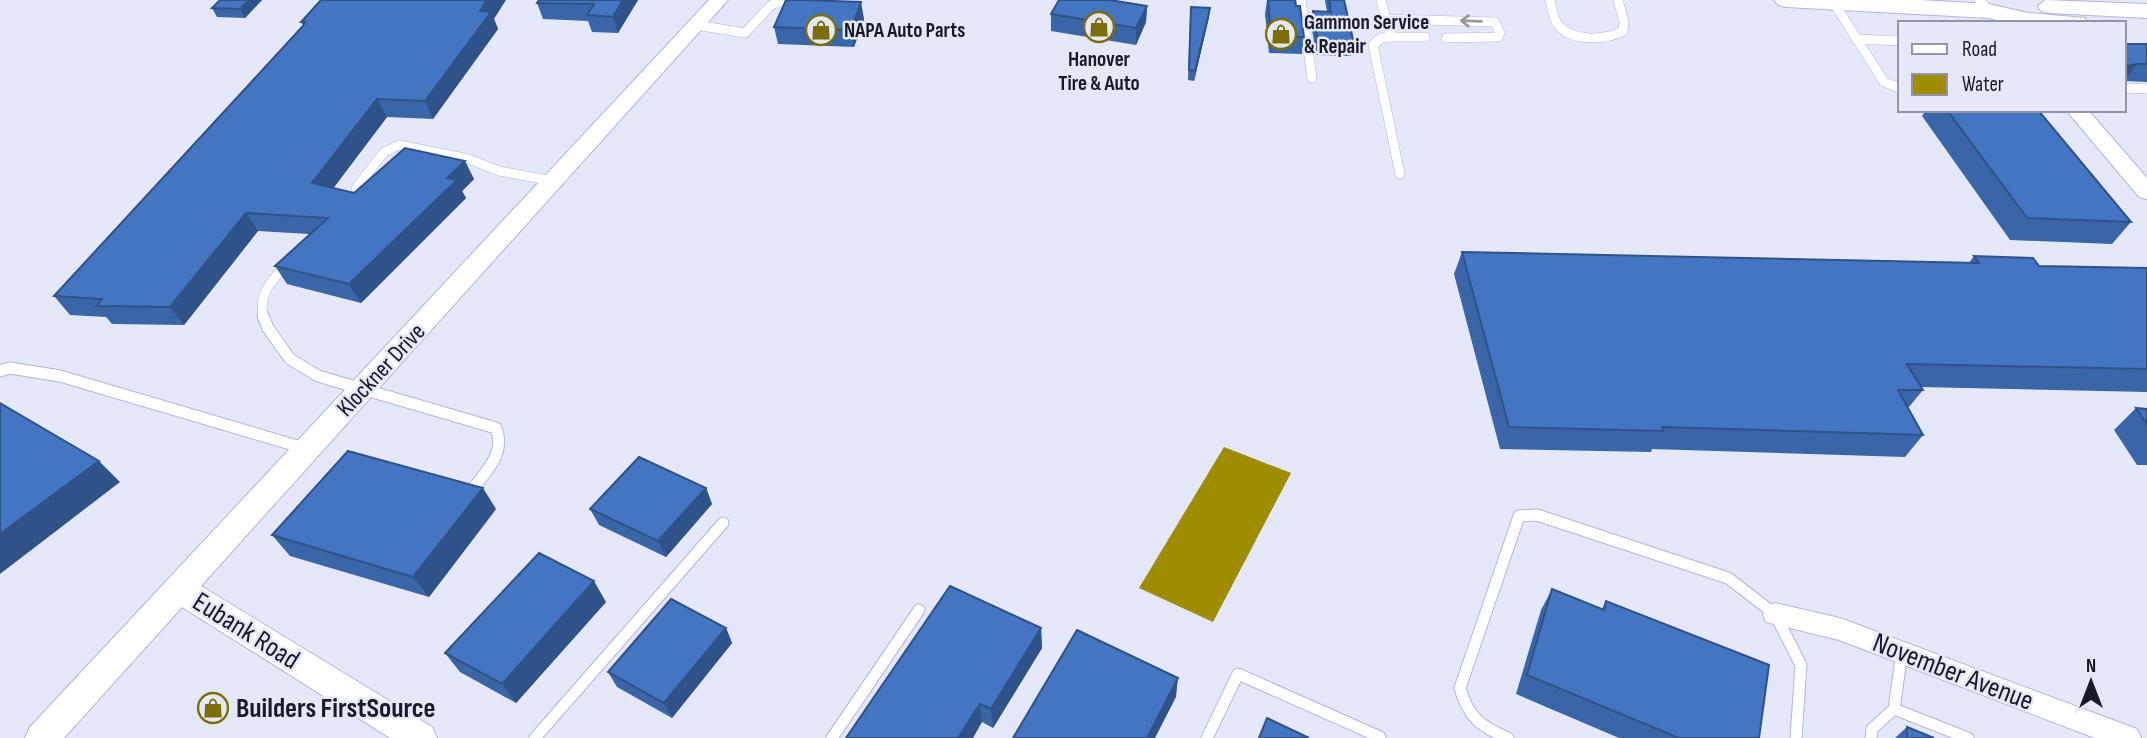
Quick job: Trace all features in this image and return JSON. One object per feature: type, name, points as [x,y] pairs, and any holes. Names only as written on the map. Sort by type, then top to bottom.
[{"type":"main road","points":[[1786,0],[1989,11],[2028,20],[2083,10],[2137,15]]},
{"type":"street","name":"Klockner Drive","points":[[42,738],[719,0]]},
{"type":"street","points":[[2078,112],[2147,192]]},
{"type":"street","name":"Eubank Road","points":[[179,589],[420,738]]},
{"type":"street","name":"November Avenue","points":[[1775,614],[1840,629],[2128,738]]},
{"type":"lane","points":[[696,25],[746,33],[771,5],[787,0],[801,1]]},
{"type":"lane","points":[[1301,0],[1312,78]]},
{"type":"lane","points":[[1381,0],[1391,37]]},
{"type":"lane","points":[[1550,0],[1556,20],[1563,29],[1580,35],[1604,36],[1619,34],[1623,30],[1624,22],[1618,0]]},
{"type":"lane","points":[[1842,2],[1856,39],[1884,82],[1898,85]]},
{"type":"lane","points":[[1385,19],[1495,22],[1500,33],[1498,37],[1487,40],[1446,38]]},
{"type":"lane","points":[[1400,174],[1373,45],[1381,38],[1425,37]]},
{"type":"lane","points":[[1856,39],[1898,41]]},
{"type":"lane","points":[[2126,88],[2147,89]]},
{"type":"lane","points":[[356,188],[384,152],[399,145],[470,159],[499,171],[553,181]]},
{"type":"lane","points":[[295,255],[267,287],[262,299],[262,313],[268,328],[290,359],[318,376],[496,428],[501,441],[496,459],[471,491]]},
{"type":"lane","points":[[0,371],[10,368],[60,376],[307,449]]},
{"type":"lane","points":[[1508,738],[1479,726],[1467,714],[1460,688],[1519,516],[1536,515],[1728,578],[1775,614],[1801,665],[1796,738]]},
{"type":"lane","points":[[535,738],[723,523]]},
{"type":"lane","points":[[832,738],[919,610]]},
{"type":"lane","points":[[1871,738],[1872,729],[1894,709],[1902,652]]},
{"type":"lane","points":[[1207,738],[1237,674],[1380,737]]},
{"type":"lane","points":[[1894,709],[1968,738]]},
{"type":"water","points":[[1224,447],[1291,473],[1213,622],[1139,588]]},
{"type":"building","points":[[220,0],[249,0],[240,9],[212,8]]},
{"type":"building","points":[[321,0],[487,0],[480,11],[491,12],[425,101],[377,99],[312,183],[354,193],[405,148],[465,161],[447,178],[457,180],[349,284],[275,266],[328,218],[246,213],[170,307],[96,306],[102,299],[54,296],[303,26],[305,22],[301,22]]},
{"type":"building","points":[[539,0],[623,0],[613,17],[587,15],[594,4],[537,3]]},
{"type":"building","points":[[786,0],[861,2],[851,30],[774,27]]},
{"type":"building","points":[[1059,0],[1110,0],[1147,6],[1136,28],[1051,14]]},
{"type":"building","points":[[1268,0],[1295,0],[1296,6],[1300,6],[1304,37],[1271,36]]},
{"type":"building","points":[[1329,0],[1344,0],[1354,44],[1318,43],[1313,11],[1331,12]]},
{"type":"building","points":[[1191,7],[1210,8],[1195,71],[1189,70]]},
{"type":"building","points":[[2126,44],[2147,44],[2147,64],[2127,66]]},
{"type":"building","points":[[1948,112],[2040,112],[2131,222],[2027,218]]},
{"type":"building","points":[[1462,252],[1979,263],[1974,256],[2033,258],[2039,266],[2147,268],[2147,369],[1907,364],[1923,390],[1898,390],[1923,435],[1662,427],[1663,431],[1509,427]]},
{"type":"building","points":[[0,403],[99,461],[0,534]]},
{"type":"building","points":[[2136,408],[2147,409],[2147,424]]},
{"type":"building","points":[[348,451],[483,488],[413,577],[272,535]]},
{"type":"building","points":[[639,457],[706,488],[658,541],[590,509]]},
{"type":"building","points":[[539,553],[594,581],[502,684],[445,653]]},
{"type":"building","points":[[950,586],[1041,628],[991,709],[980,704],[958,738],[846,738]]},
{"type":"building","points":[[1552,589],[1604,610],[1606,601],[1769,665],[1759,738],[1679,738],[1527,675]]},
{"type":"building","points":[[671,599],[726,628],[664,703],[608,672]]},
{"type":"building","points":[[1077,630],[1178,678],[1147,738],[1013,738]]},
{"type":"building","points":[[1267,718],[1309,738],[1259,738]]},
{"type":"building","points":[[1907,727],[1934,738],[1907,738]]},
{"type":"place","name":"Hanover Tire & Auto","points":[[1099,27]]},
{"type":"place","name":"NAPA Auto Parts","points":[[821,30]]},
{"type":"place","name":"Gammon Service & Repair","points":[[1281,34]]},
{"type":"place","name":"Builders FirstSource","points":[[213,708]]}]
